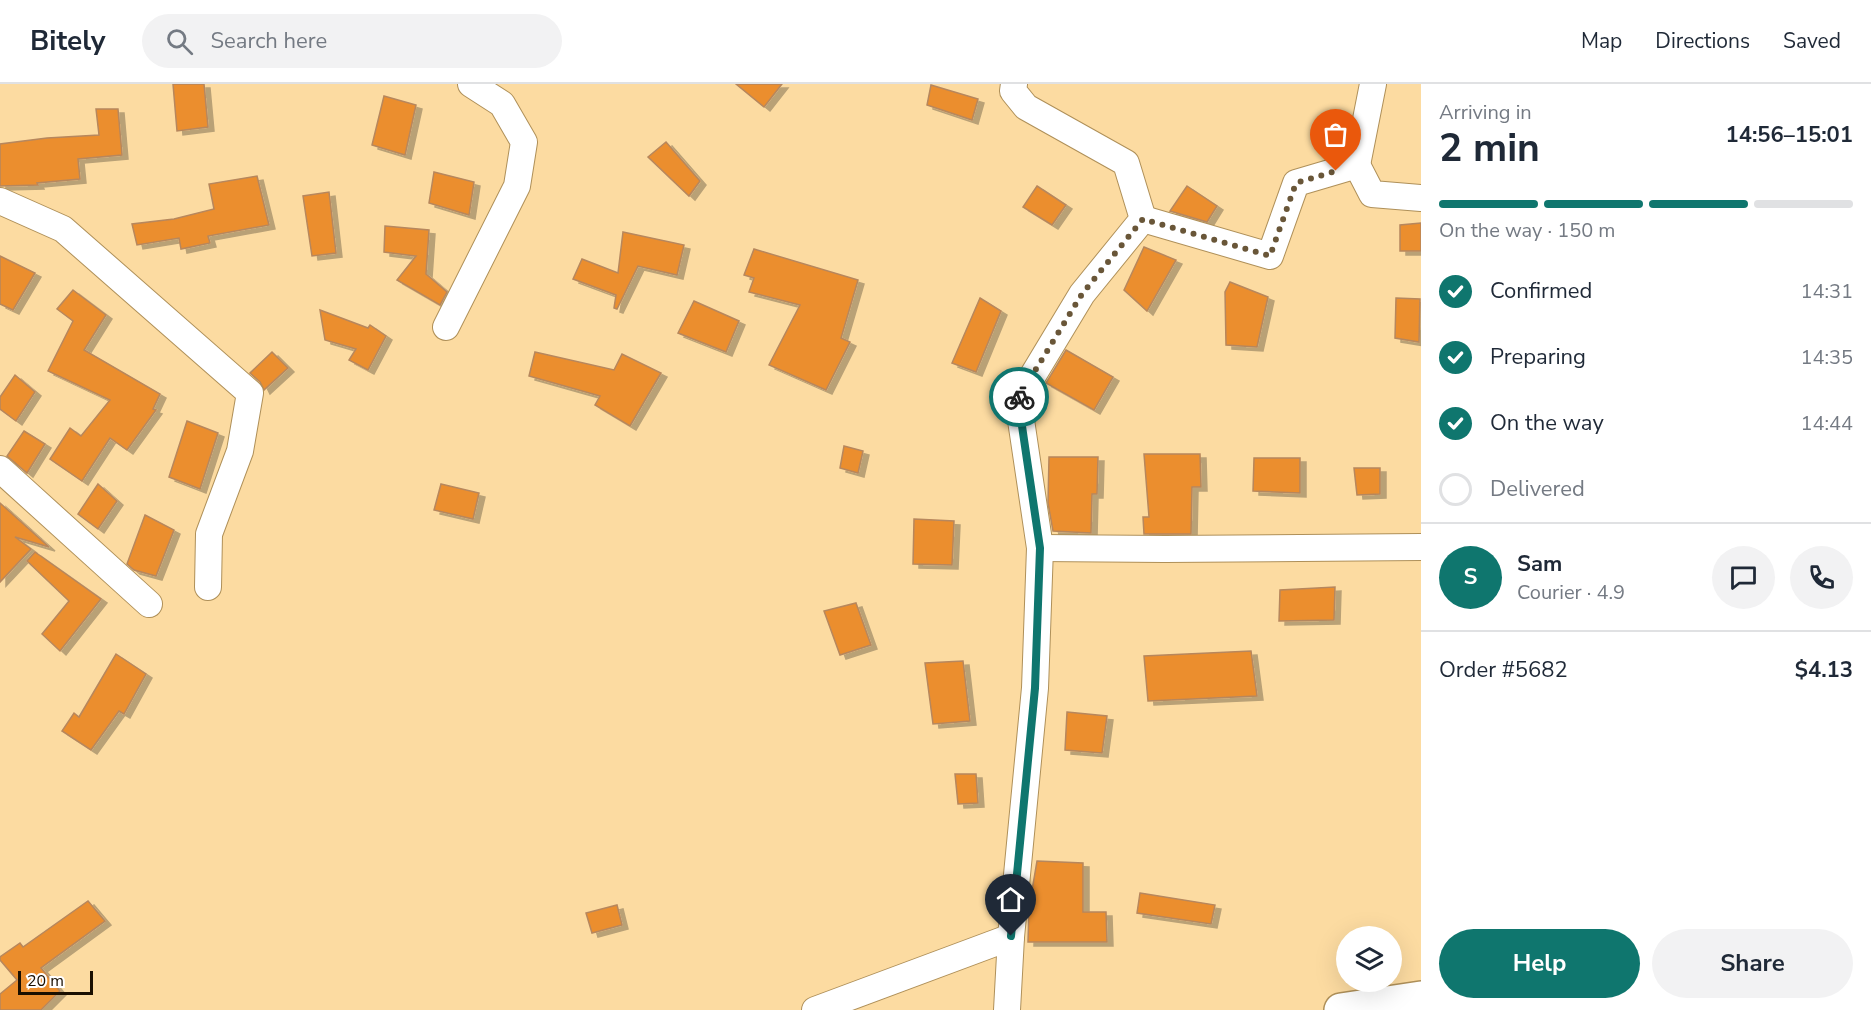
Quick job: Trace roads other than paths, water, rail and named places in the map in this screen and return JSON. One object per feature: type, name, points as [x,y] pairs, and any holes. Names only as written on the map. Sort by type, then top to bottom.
[{"type":"highway","points":[[1341,1010],[1421,998]]},
{"type":"street","points":[[1014,84],[1013,91],[1026,107],[1126,163],[1143,219]]},
{"type":"street","points":[[1373,84],[1357,165],[1372,194],[1421,198]]},
{"type":"street","points":[[446,327],[518,186],[524,142],[502,104],[480,87]]},
{"type":"street","points":[[1143,219],[1270,256],[1296,183],[1357,165]]},
{"type":"street","points":[[0,201],[63,229],[250,393],[240,451],[209,534],[208,587]]},
{"type":"street","points":[[1007,1001],[1011,936],[1035,688],[1040,548],[1018,399],[1082,294],[1143,219]]},
{"type":"street","points":[[0,469],[149,604]]},
{"type":"street","points":[[1040,548],[1421,547]]},
{"type":"street","points":[[815,1010],[1011,936]]}]
